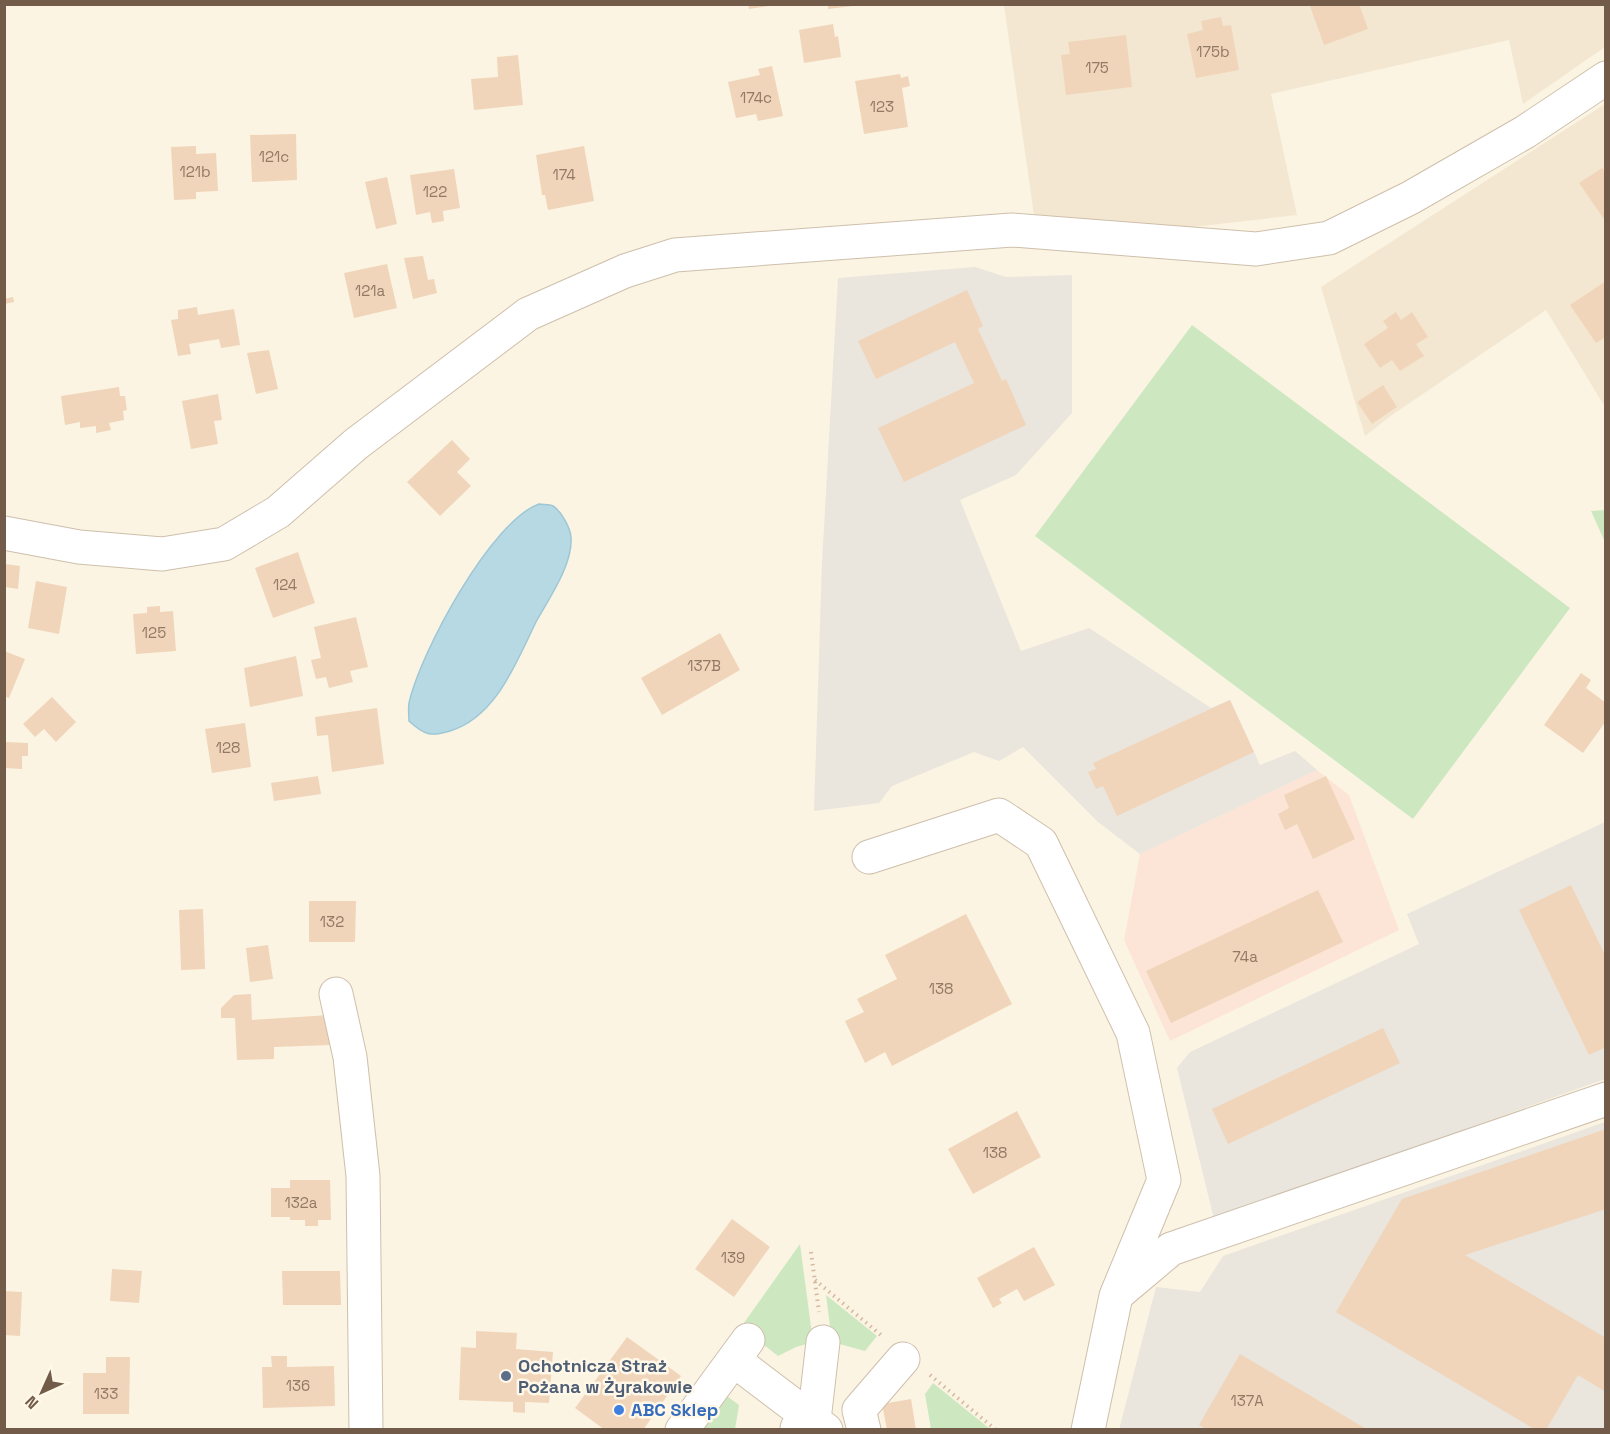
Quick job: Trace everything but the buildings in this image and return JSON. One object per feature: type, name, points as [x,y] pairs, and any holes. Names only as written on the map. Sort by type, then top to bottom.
[{"type":"street","points":[[4,533],[79,547],[162,554],[224,544],[278,512],[356,444],[528,314],[625,271],[675,255],[1012,230],[1256,249],[1329,238],[1410,198],[1526,132],[1605,78]]},
{"type":"street","points":[[869,857],[999,815],[1041,843],[1133,1033],[1164,1180],[1116,1296],[1088,1430]]},
{"type":"street","points":[[336,994],[350,1057],[363,1176],[366,1430]]},
{"type":"street","points":[[1116,1296],[1171,1249],[1605,1099]]},
{"type":"street","points":[[811,1426],[823,1342]]},
{"type":"street","points":[[682,1430],[745,1354],[811,1426]]},
{"type":"street","points":[[864,1430],[859,1410],[903,1359]]},
{"type":"path","points":[[811,1252],[823,1342]]},
{"type":"shaded area","points":[[1004,5],[1605,5],[1605,47],[1523,104],[1509,40],[1271,94],[1297,215],[1184,228],[1034,215]]},
{"type":"shaded area","points":[[1605,104],[1605,407],[1546,310],[1392,415],[1365,436],[1321,287]]},
{"type":"shaded area","points":[[975,267],[1006,277],[1072,275],[1072,413],[1016,475],[960,500],[1021,651],[1089,628],[1211,708],[1230,700],[1260,765],[1295,751],[1317,770],[1140,854],[1098,822],[1023,747],[999,761],[974,752],[892,786],[879,803],[814,811],[822,563],[838,278]]},
{"type":"shaded area","points":[[1317,770],[1349,795],[1399,930],[1170,1041],[1124,940],[1140,854]]},
{"type":"shaded area","points":[[1605,822],[1605,1079],[1214,1219],[1177,1068],[1190,1052],[1419,944],[1407,914]]},
{"type":"shaded area","points":[[1605,1122],[1605,1429],[1119,1430],[1156,1287],[1200,1292],[1223,1256]]},
{"type":"green space","points":[[1192,325],[1570,608],[1413,819],[1035,536]]},
{"type":"green space","points":[[1606,510],[1605,542],[1591,511]]},
{"type":"green space","points":[[800,1244],[813,1342],[778,1356],[741,1327]]},
{"type":"green space","points":[[826,1295],[877,1336],[865,1351],[832,1342]]},
{"type":"green space","points":[[933,1383],[990,1429],[931,1429],[925,1394]]},
{"type":"green space","points":[[724,1394],[739,1405],[735,1429],[698,1430]]},
{"type":"water","points":[[539,504],[556,508],[565,520],[570,533],[571,547],[560,580],[513,669],[493,700],[466,724],[443,733],[424,732],[409,721],[409,703],[427,653],[442,623],[460,591],[500,535],[520,515]]},
{"type":"place","name":"Ochotnicza Straż Pożana w Żyrakowie","points":[[506,1376]]},
{"type":"place","name":"ABC Sklep","points":[[619,1410]]}]
